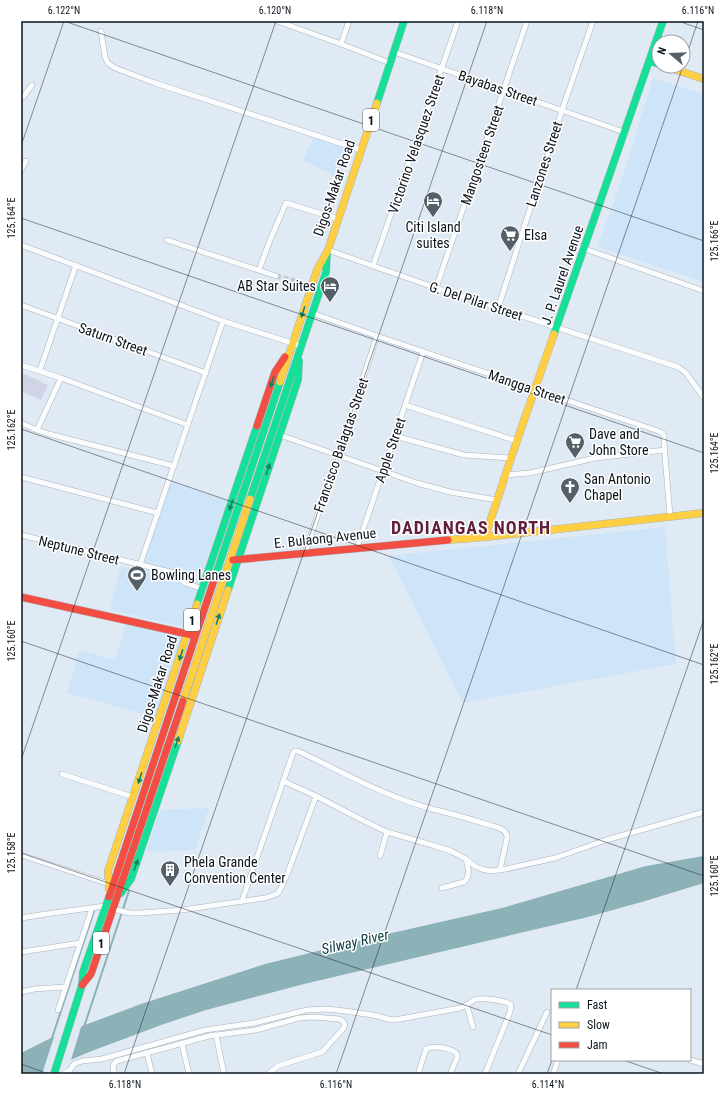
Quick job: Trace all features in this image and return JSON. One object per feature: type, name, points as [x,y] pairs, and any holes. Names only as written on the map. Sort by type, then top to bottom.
[{"type":"main road","name":"Digos-Makar Road","points":[[54,1072],[82,985],[83,972],[317,270],[328,250],[404,21]]},
{"type":"main road","name":"J. P. Laurel Avenue","points":[[485,537],[663,21]]},
{"type":"main road","points":[[689,74],[704,79]]},
{"type":"main road","name":"Digos-Makar Road","points":[[82,985],[91,974],[117,898],[326,272],[328,250]]},
{"type":"main road","name":"Digos-Makar Road","points":[[109,896],[108,871],[275,372],[292,346]]},
{"type":"main road","name":"Digos-Makar Road","points":[[117,898],[132,879],[298,380],[300,348]]},
{"type":"main road","name":"E. Bulaong Avenue","points":[[212,561],[238,560],[485,537],[704,513]]},
{"type":"main road","points":[[21,596],[211,640]]},
{"type":"street","points":[[277,21],[390,63]]},
{"type":"street","points":[[341,44],[349,21]]},
{"type":"street","name":"Victorino Velasquez Street","points":[[373,266],[458,21]]},
{"type":"street","name":"Mangosteen Street","points":[[436,288],[527,21]]},
{"type":"street","name":"Lanzones Street","points":[[498,308],[562,110],[593,21]]},
{"type":"street","points":[[101,31],[105,57],[108,63],[114,68],[154,83],[361,150]]},
{"type":"street","name":"Bayabas Street","points":[[394,52],[624,132]]},
{"type":"street","points":[[21,98],[32,85]]},
{"type":"street","points":[[21,170],[26,161]]},
{"type":"street","points":[[259,270],[286,203],[338,219]]},
{"type":"street","points":[[167,240],[276,276]]},
{"type":"street","points":[[21,245],[223,321],[300,348]]},
{"type":"street","points":[[585,249],[704,291]]},
{"type":"street","name":"G. Del Pilar Street","points":[[328,250],[436,288],[678,367],[690,377],[704,398]]},
{"type":"street","points":[[40,370],[76,266]]},
{"type":"street","name":"Saturn Street","points":[[21,305],[206,373]]},
{"type":"street","name":"Mangga Street","points":[[312,313],[661,432],[664,435],[670,516]]},
{"type":"street","points":[[140,565],[223,321]]},
{"type":"street","name":"Francisco Balagtas Street","points":[[305,553],[377,336]]},
{"type":"street","name":"Apple Street","points":[[357,548],[423,352]]},
{"type":"street","points":[[21,365],[40,370],[188,424]]},
{"type":"street","points":[[37,430],[61,378]]},
{"type":"street","points":[[405,405],[517,441]]},
{"type":"street","points":[[21,423],[49,434],[174,466]]},
{"type":"street","points":[[280,434],[417,483],[450,492],[497,500]]},
{"type":"street","points":[[395,436],[464,455],[511,458]]},
{"type":"street","points":[[506,475],[530,473],[595,458],[665,450]]},
{"type":"street","points":[[21,477],[158,513]]},
{"type":"street","name":"Neptune Street","points":[[21,535],[174,573],[185,583],[203,589]]},
{"type":"street","points":[[242,901],[283,781],[295,751],[298,751],[371,787],[391,795],[435,810],[497,827],[507,834],[500,870]]},
{"type":"street","points":[[62,774],[133,797]]},
{"type":"street","points":[[283,781],[387,832],[432,844],[451,851],[466,859],[476,867],[490,871],[555,858],[606,840],[704,812]]},
{"type":"street","points":[[113,909],[130,913],[182,910],[265,898],[277,894],[288,872],[316,796]]},
{"type":"street","points":[[380,856],[387,832]]},
{"type":"street","points":[[21,855],[108,884]]},
{"type":"street","points":[[442,888],[464,882],[466,880],[469,872],[466,859]]},
{"type":"street","points":[[21,918],[105,906]]},
{"type":"street","points":[[58,1010],[92,908]]},
{"type":"street","points":[[21,952],[80,943]]},
{"type":"street","points":[[21,992],[34,989],[65,987]]},
{"type":"street","points":[[63,1074],[70,1070],[74,1064],[82,1061],[102,1058],[205,1030],[254,1023],[307,1010],[337,1010],[373,1015],[392,1020],[460,1008],[479,999],[506,1002],[511,1005],[510,1012],[485,1074]]},
{"type":"street","points":[[467,1006],[473,1027]]},
{"type":"street","points":[[518,1074],[547,1012]]},
{"type":"street","points":[[114,1074],[113,1066],[116,1062],[202,1038],[256,1030],[299,1018],[336,1018],[343,1021],[345,1025],[343,1029],[322,1052],[278,1066],[268,1074]]},
{"type":"street","points":[[216,1035],[224,1074]]},
{"type":"street","points":[[182,1044],[188,1074]]},
{"type":"street","points":[[418,1072],[426,1049],[432,1047],[451,1050],[457,1054],[457,1058],[450,1074]]},
{"type":"street","points":[[147,1053],[152,1074]]},
{"type":"street","points":[[691,1060],[704,1064]]},
{"type":"street","points":[[553,1074],[558,1061]]},
{"type":"shaded area","points":[[653,78],[704,94],[704,282],[598,247],[628,160]]},
{"type":"shaded area","points":[[315,135],[350,148],[339,178],[303,160]]},
{"type":"shaded area","points":[[22,373],[48,385],[41,400],[21,391]]},
{"type":"shaded area","points":[[171,482],[227,501],[184,627],[110,610],[121,566],[140,570]]},
{"type":"shaded area","points":[[665,527],[676,664],[463,703],[389,556]]},
{"type":"shaded area","points":[[126,624],[182,637],[156,717],[67,693],[79,650],[115,660]]},
{"type":"shaded area","points":[[209,808],[195,850],[146,852],[160,810]]},
{"type":"shaded area","points":[[704,856],[704,883],[588,917],[304,984],[206,1010],[89,1052],[38,1074],[21,1074],[21,1053],[53,1037],[141,1004],[265,964],[502,908],[646,866]]},
{"type":"pier","points":[[82,1024],[70,1063],[42,1074],[55,1034]]},
{"type":"waterway","points":[[123,909],[129,891]]},
{"type":"waterway","points":[[52,1038],[94,911]]},
{"type":"waterway","points":[[84,1027],[121,915]]},
{"type":"tunnel","points":[[276,276],[295,281]]},
{"type":"traffic: fast","points":[[377,103],[404,21]]},
{"type":"traffic: fast","points":[[554,334],[663,21]]},
{"type":"traffic: fast","points":[[250,499],[326,272],[327,253]]},
{"type":"traffic: fast","points":[[228,590],[298,380],[299,361]]},
{"type":"traffic: fast","points":[[215,577],[280,382]]},
{"type":"traffic: fast","points":[[197,604],[257,426]]},
{"type":"traffic: fast","points":[[121,893],[131,879],[178,741]]},
{"type":"traffic: fast","points":[[54,1074],[82,985],[83,972],[109,897]]},
{"type":"traffic: slow","points":[[689,74],[704,79]]},
{"type":"traffic: slow","points":[[280,382],[317,270],[328,250],[377,103]]},
{"type":"traffic: slow","points":[[485,537],[554,334]]},
{"type":"traffic: slow","points":[[183,701],[250,499]]},
{"type":"traffic: slow","points":[[448,540],[704,513]]},
{"type":"traffic: slow","points":[[178,741],[228,590]]},
{"type":"traffic: slow","points":[[109,889],[108,871],[197,604]]},
{"type":"traffic: jam","points":[[257,426],[275,372],[285,357]]},
{"type":"traffic: jam","points":[[233,560],[448,540]]},
{"type":"traffic: jam","points":[[109,897],[215,577]]},
{"type":"traffic: jam","points":[[21,597],[192,635]]},
{"type":"traffic: jam","points":[[82,985],[91,974],[183,701]]},
{"type":"place","name":"Citi Island suites","points":[[433,218]]},
{"type":"place","name":"Elsa","points":[[510,252]]},
{"type":"place","name":"AB Star Suites","points":[[330,303]]},
{"type":"place","name":"Dave and John Store","points":[[575,459]]},
{"type":"place","name":"San Antonio Chapel","points":[[570,504]]},
{"type":"place","name":"Bowling Lanes","points":[[137,592]]},
{"type":"place","name":"Phela Grande Convention Center","points":[[170,887]]},
{"type":"district","name":"DADIANGAS NORTH","points":[[471,528]]},
{"type":"water label","name":"Silway River","points":[[355,942]]}]
